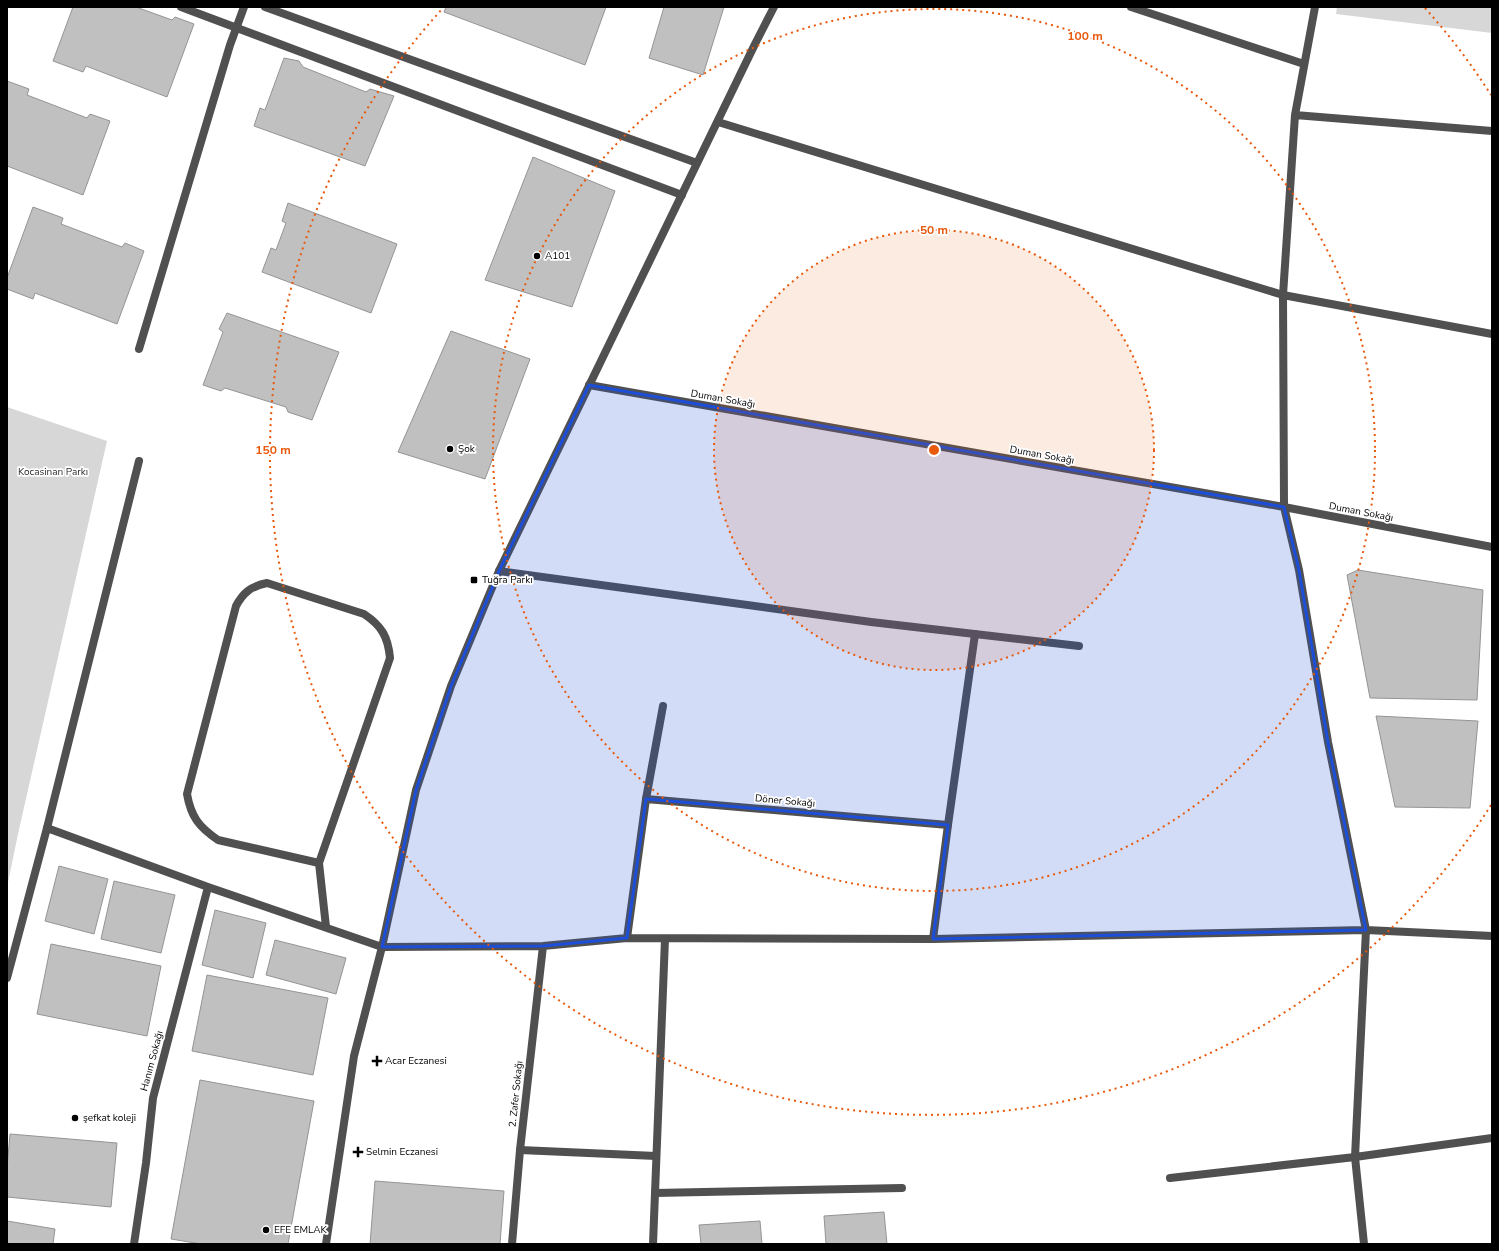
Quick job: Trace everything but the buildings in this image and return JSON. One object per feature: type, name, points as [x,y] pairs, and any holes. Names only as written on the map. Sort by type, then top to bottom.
[{"type":"street","points":[[182,7],[682,195]]},
{"type":"street","points":[[139,349],[244,7]]},
{"type":"street","points":[[265,7],[698,163]]},
{"type":"street","points":[[326,1244],[354,1056],[382,947],[416,790],[451,686],[499,571],[774,7]]},
{"type":"street","points":[[1131,7],[1304,64]]},
{"type":"street","points":[[1315,7],[1295,115],[1283,295],[1284,507],[1299,570],[1328,742],[1366,930],[1354,1158],[1364,1244]]},
{"type":"street","points":[[1295,115],[1492,131]]},
{"type":"street","points":[[718,122],[1283,295],[1492,334]]},
{"type":"street","name":"Duman Sokağı","points":[[589,385],[1284,507],[1492,547]]},
{"type":"street","points":[[7,978],[47,828],[139,460]]},
{"type":"street","points":[[499,571],[871,622],[1079,646]]},
{"type":"street","points":[[319,863],[218,840],[205,831],[195,819],[189,807],[187,794],[236,606],[241,596],[249,589],[267,583],[364,614],[376,622],[384,633],[389,645],[390,658],[319,863],[326,928]]},
{"type":"street","points":[[933,939],[975,634]]},
{"type":"street","points":[[627,938],[646,799],[663,706]]},
{"type":"street","name":"Döner Sokağı","points":[[646,799],[948,825]]},
{"type":"street","points":[[47,828],[208,887],[382,947],[543,946],[627,938],[933,939],[1366,930],[1492,936]]},
{"type":"street","name":"Hanım Sokağı","points":[[134,1244],[146,1163],[153,1098],[208,887]]},
{"type":"street","points":[[653,1244],[664,939]]},
{"type":"street","name":"2. Zafer Sokağı","points":[[512,1244],[520,1150],[543,946]]},
{"type":"street","points":[[1170,1178],[1354,1158],[1492,1138]]},
{"type":"street","points":[[520,1150],[656,1156]]},
{"type":"street","points":[[655,1193],[902,1188]]},
{"type":"highlighted area","points":[[589,385],[1284,507],[1299,570],[1328,742],[1366,930],[933,939],[948,825],[646,799],[627,938],[543,946],[382,947],[416,790],[451,686],[499,571]]},
{"type":"green space","points":[[1337,7],[1492,7],[1492,33],[1336,14]]},
{"type":"green space","name":"Kocasinan Parkı","points":[[7,407],[107,441],[7,887]]},
{"type":"place","name":"A101","points":[[537,256]]},
{"type":"place","name":"Şok","points":[[450,449]]},
{"type":"place","name":"Tuğra Parkı","points":[[474,580]]},
{"type":"place","name":"Acar Eczanesi","points":[[377,1061]]},
{"type":"place","name":"şefkat koleji","points":[[75,1118]]},
{"type":"place","name":"Selmin Eczanesi","points":[[358,1152]]},
{"type":"place","name":"EFE EMLAK","points":[[266,1230]]}]
